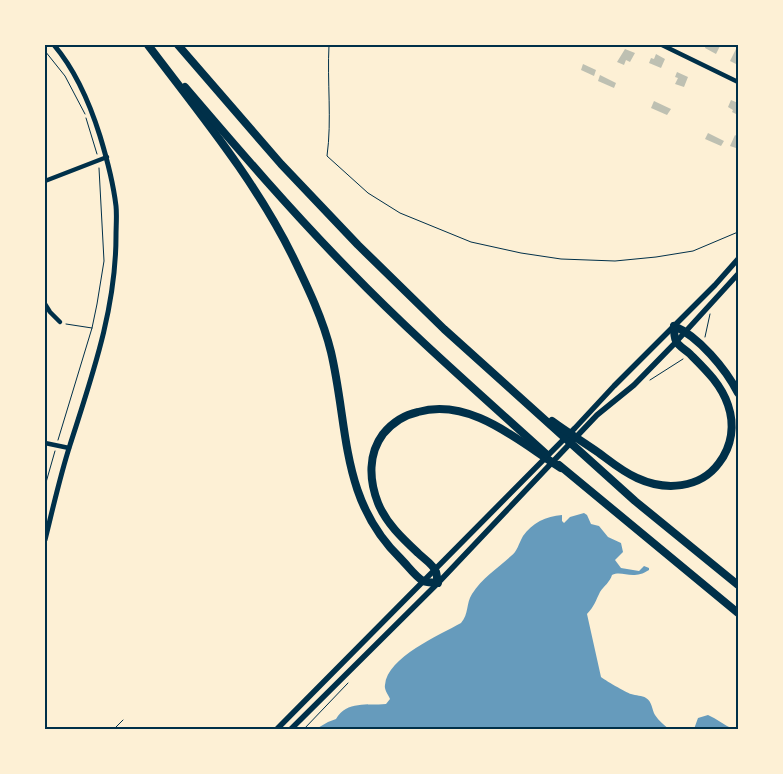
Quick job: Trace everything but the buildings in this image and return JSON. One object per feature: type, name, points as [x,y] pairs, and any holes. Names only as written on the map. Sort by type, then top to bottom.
[{"type":"highway","points":[[149,45],[253,167],[350,271],[454,371],[561,468],[738,613]]},
{"type":"highway","points":[[149,45],[246,176],[270,212],[293,258],[320,316],[331,351],[347,453],[354,481],[362,504],[377,532],[394,552],[424,581],[438,583],[436,570],[390,524],[378,504],[372,482],[372,461],[378,442],[389,427],[410,414],[423,410],[437,409],[464,412],[492,424],[561,468]]},
{"type":"highway","points":[[178,45],[281,164],[358,246],[444,329],[635,501],[738,585]]},
{"type":"highway","points":[[527,404],[637,478],[663,486],[678,486],[693,483],[713,471],[723,458],[731,439],[732,424],[728,404],[722,391],[715,380],[676,342],[674,326],[686,331],[699,344],[717,363],[738,393]]},
{"type":"main road","points":[[277,729],[436,570],[738,260]]},
{"type":"main road","points":[[291,729],[438,583],[597,415],[634,385],[738,274]]},
{"type":"street","points":[[45,540],[69,448],[106,326],[116,264],[116,208],[111,173],[93,113],[63,56],[54,45]]},
{"type":"street","points":[[662,45],[738,82]]},
{"type":"street","points":[[45,181],[106,157]]},
{"type":"street","points":[[45,304],[60,322]]},
{"type":"street","points":[[45,443],[69,448]]},
{"type":"path","points":[[329,45],[328,101],[330,135],[327,156],[368,193],[400,212],[471,242],[521,253],[561,259],[615,261],[656,257],[693,251],[738,232]]},
{"type":"path","points":[[45,51],[64,76],[85,114],[99,159],[104,261],[92,328],[45,486]]},
{"type":"path","points":[[699,344],[706,336],[710,314]]},
{"type":"path","points":[[60,322],[92,328]]},
{"type":"path","points":[[649,380],[690,354]]},
{"type":"path","points":[[114,729],[123,720]]},
{"type":"water","points":[[584,513],[591,524],[599,526],[608,537],[621,543],[623,552],[615,560],[621,568],[639,571],[644,566],[649,568],[649,570],[638,575],[612,575],[587,614],[601,677],[633,695],[643,696],[648,699],[655,715],[669,729],[316,729],[336,719],[341,713],[352,706],[386,704],[390,699],[385,685],[388,675],[395,665],[416,648],[464,620],[470,597],[476,588],[513,554],[523,536],[531,527],[550,517],[562,515],[564,523],[570,517]]},
{"type":"water","points":[[708,715],[733,729],[694,729],[698,718]]}]
